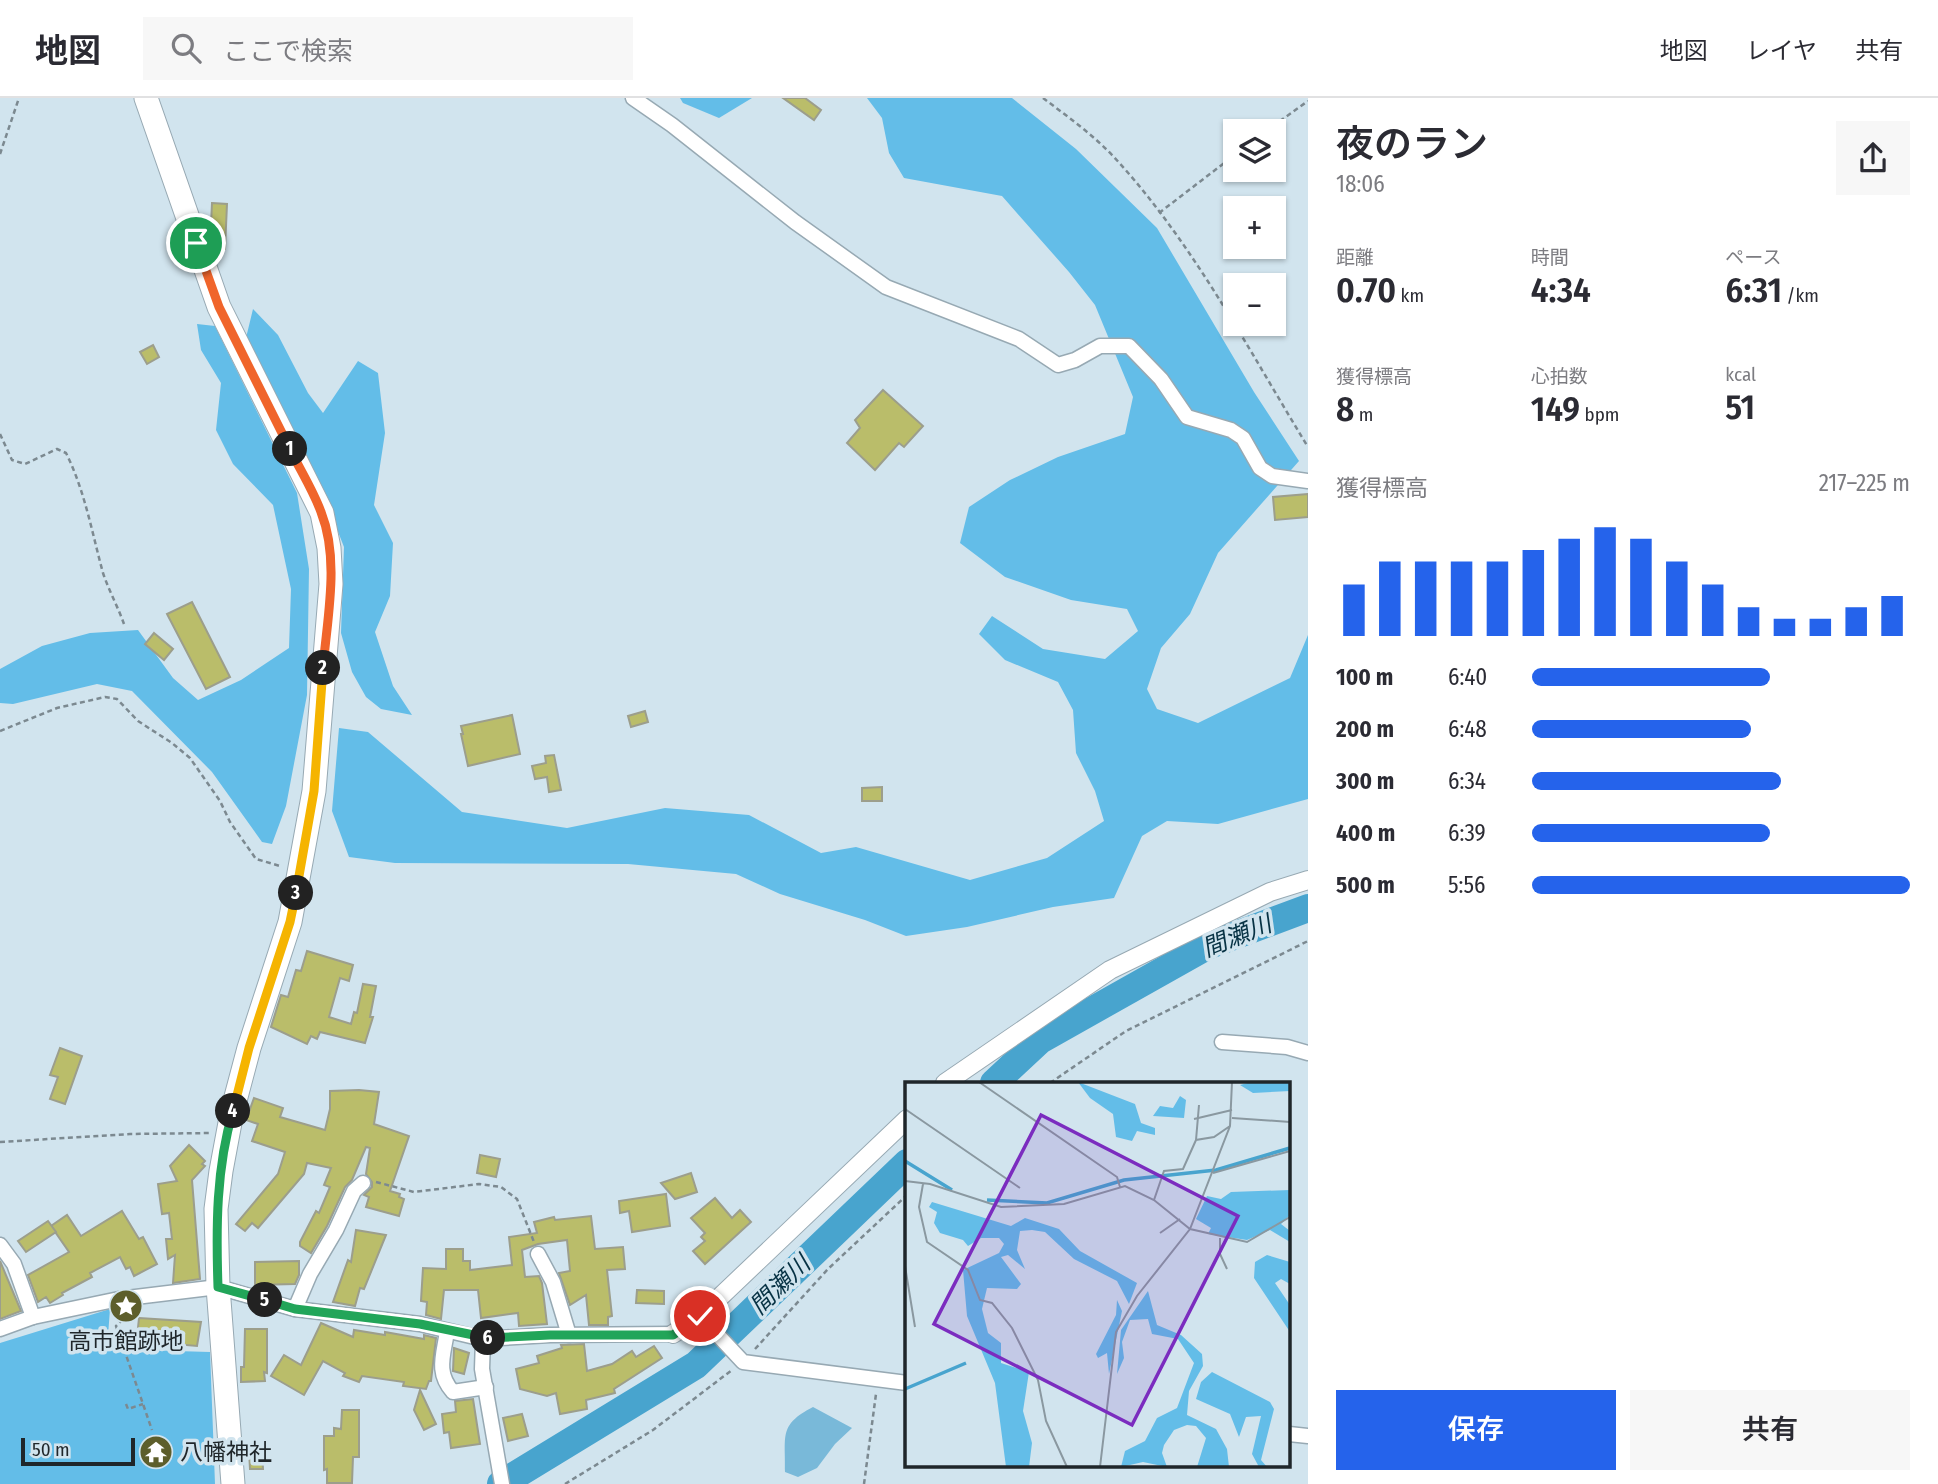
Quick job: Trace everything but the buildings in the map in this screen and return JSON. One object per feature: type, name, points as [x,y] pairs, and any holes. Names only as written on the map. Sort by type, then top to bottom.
[{"type":"main road","points":[[146,98],[219,307],[322,513],[329,548],[331,584],[314,791],[290,922],[249,1048],[228,1132],[216,1209],[218,1287],[233,1484]]},
{"type":"street","points":[[633,98],[672,125],[795,222],[886,287],[1019,339],[1058,365],[1075,360],[1100,346],[1129,346],[1161,379],[1187,417],[1231,430],[1243,438],[1260,468],[1272,476],[1308,481]]},
{"type":"street","points":[[946,1082],[1110,970],[1270,892],[1308,880]]},
{"type":"street","points":[[1222,1042],[1287,1047],[1308,1053]]},
{"type":"street","points":[[0,1329],[33,1317],[119,1299],[218,1287],[295,1309],[420,1324],[483,1339],[569,1335],[673,1335],[704,1320],[905,1121]]},
{"type":"street","points":[[295,1309],[310,1274],[336,1230],[354,1191],[363,1184]]},
{"type":"street","points":[[0,1245],[14,1264],[33,1317]]},
{"type":"street","points":[[538,1254],[553,1282],[569,1335]]},
{"type":"street","points":[[704,1320],[743,1362],[905,1383]]},
{"type":"street","points":[[447,1331],[441,1371],[446,1384],[453,1392],[486,1387]]},
{"type":"street","points":[[483,1339],[482,1368],[502,1484]]},
{"type":"street","points":[[1290,1434],[1308,1436]]},
{"type":"path","points":[[0,154],[19,98]]},
{"type":"path","points":[[1043,98],[1086,130],[1112,155],[1159,213],[1253,353],[1308,447]]},
{"type":"path","points":[[1283,119],[1308,101]]},
{"type":"path","points":[[1159,213],[1223,164]]},
{"type":"path","points":[[0,434],[12,460],[25,464],[57,449],[66,453],[74,467],[104,574],[124,624]]},
{"type":"path","points":[[0,731],[57,708],[105,697],[117,699],[138,721],[191,758],[256,859],[300,872]]},
{"type":"path","points":[[1050,1082],[1126,1031],[1308,941]]},
{"type":"path","points":[[0,1142],[130,1134],[228,1132]]},
{"type":"path","points":[[363,1184],[374,1181],[414,1192],[479,1184],[501,1187],[517,1199],[538,1254]]},
{"type":"path","points":[[565,1484],[653,1430],[743,1362],[828,1269],[905,1197]]},
{"type":"path","points":[[127,1316],[116,1326],[152,1430]]},
{"type":"path","points":[[864,1484],[878,1379]]},
{"type":"path","points":[[126,1404],[128,1409],[143,1404]]},
{"type":"shaded area","points":[[680,98],[752,98],[719,118],[683,103]]},
{"type":"shaded area","points":[[867,98],[1012,98],[1076,149],[1157,228],[1254,392],[1299,461],[1218,553],[1190,614],[1161,648],[1147,689],[1157,709],[1198,723],[1290,678],[1308,635],[1308,799],[1218,824],[1167,821],[1142,836],[1114,898],[1053,907],[967,927],[906,936],[865,920],[780,894],[736,874],[628,864],[395,863],[349,857],[332,811],[339,728],[368,732],[462,812],[567,828],[665,808],[749,815],[821,853],[856,847],[970,880],[1047,858],[1104,821],[1095,791],[1076,753],[1073,710],[1058,682],[1005,660],[979,634],[992,616],[1043,649],[1105,659],[1138,631],[1127,609],[1071,600],[1005,577],[960,543],[969,507],[1010,480],[1058,457],[1125,434],[1133,397],[1095,305],[1002,196],[904,178],[889,153],[882,118]]},
{"type":"shaded area","points":[[253,309],[278,335],[308,393],[323,413],[358,361],[378,373],[385,433],[374,505],[393,543],[390,596],[375,632],[393,686],[412,715],[381,709],[366,697],[352,672],[341,633],[344,547],[319,483],[245,342]]},
{"type":"shaded area","points":[[197,324],[215,326],[297,493],[309,569],[307,695],[286,806],[272,844],[262,842],[212,772],[132,691],[97,684],[13,704],[0,703],[0,669],[42,646],[90,633],[138,630],[173,678],[198,700],[241,680],[289,648],[291,589],[273,505],[233,464],[216,430],[221,383],[201,350]]},
{"type":"shaded area","points":[[110,1309],[107,1349],[210,1352],[215,1484],[0,1484],[0,1343]]},
{"type":"shaded area","points":[[813,1407],[852,1428],[835,1444],[817,1468],[798,1477],[785,1472],[786,1433],[794,1420]]},
{"type":"waterway","name":"間瀬川","points":[[995,1082],[1040,1040],[1207,946],[1308,908]]},
{"type":"waterway","name":"間瀬川","points":[[501,1484],[696,1365],[905,1165]]},
{"type":"place","name":"高市館跡地","points":[[126,1306]]},
{"type":"place","name":"八幡神社","points":[[156,1452]]},
{"type":"route","points":[[196,243],[219,307],[322,513],[329,548],[331,584],[314,791],[290,922],[249,1048],[232,1112],[216,1209],[218,1287],[295,1309],[420,1324],[483,1339],[550,1335],[673,1335],[700,1316]]}]
